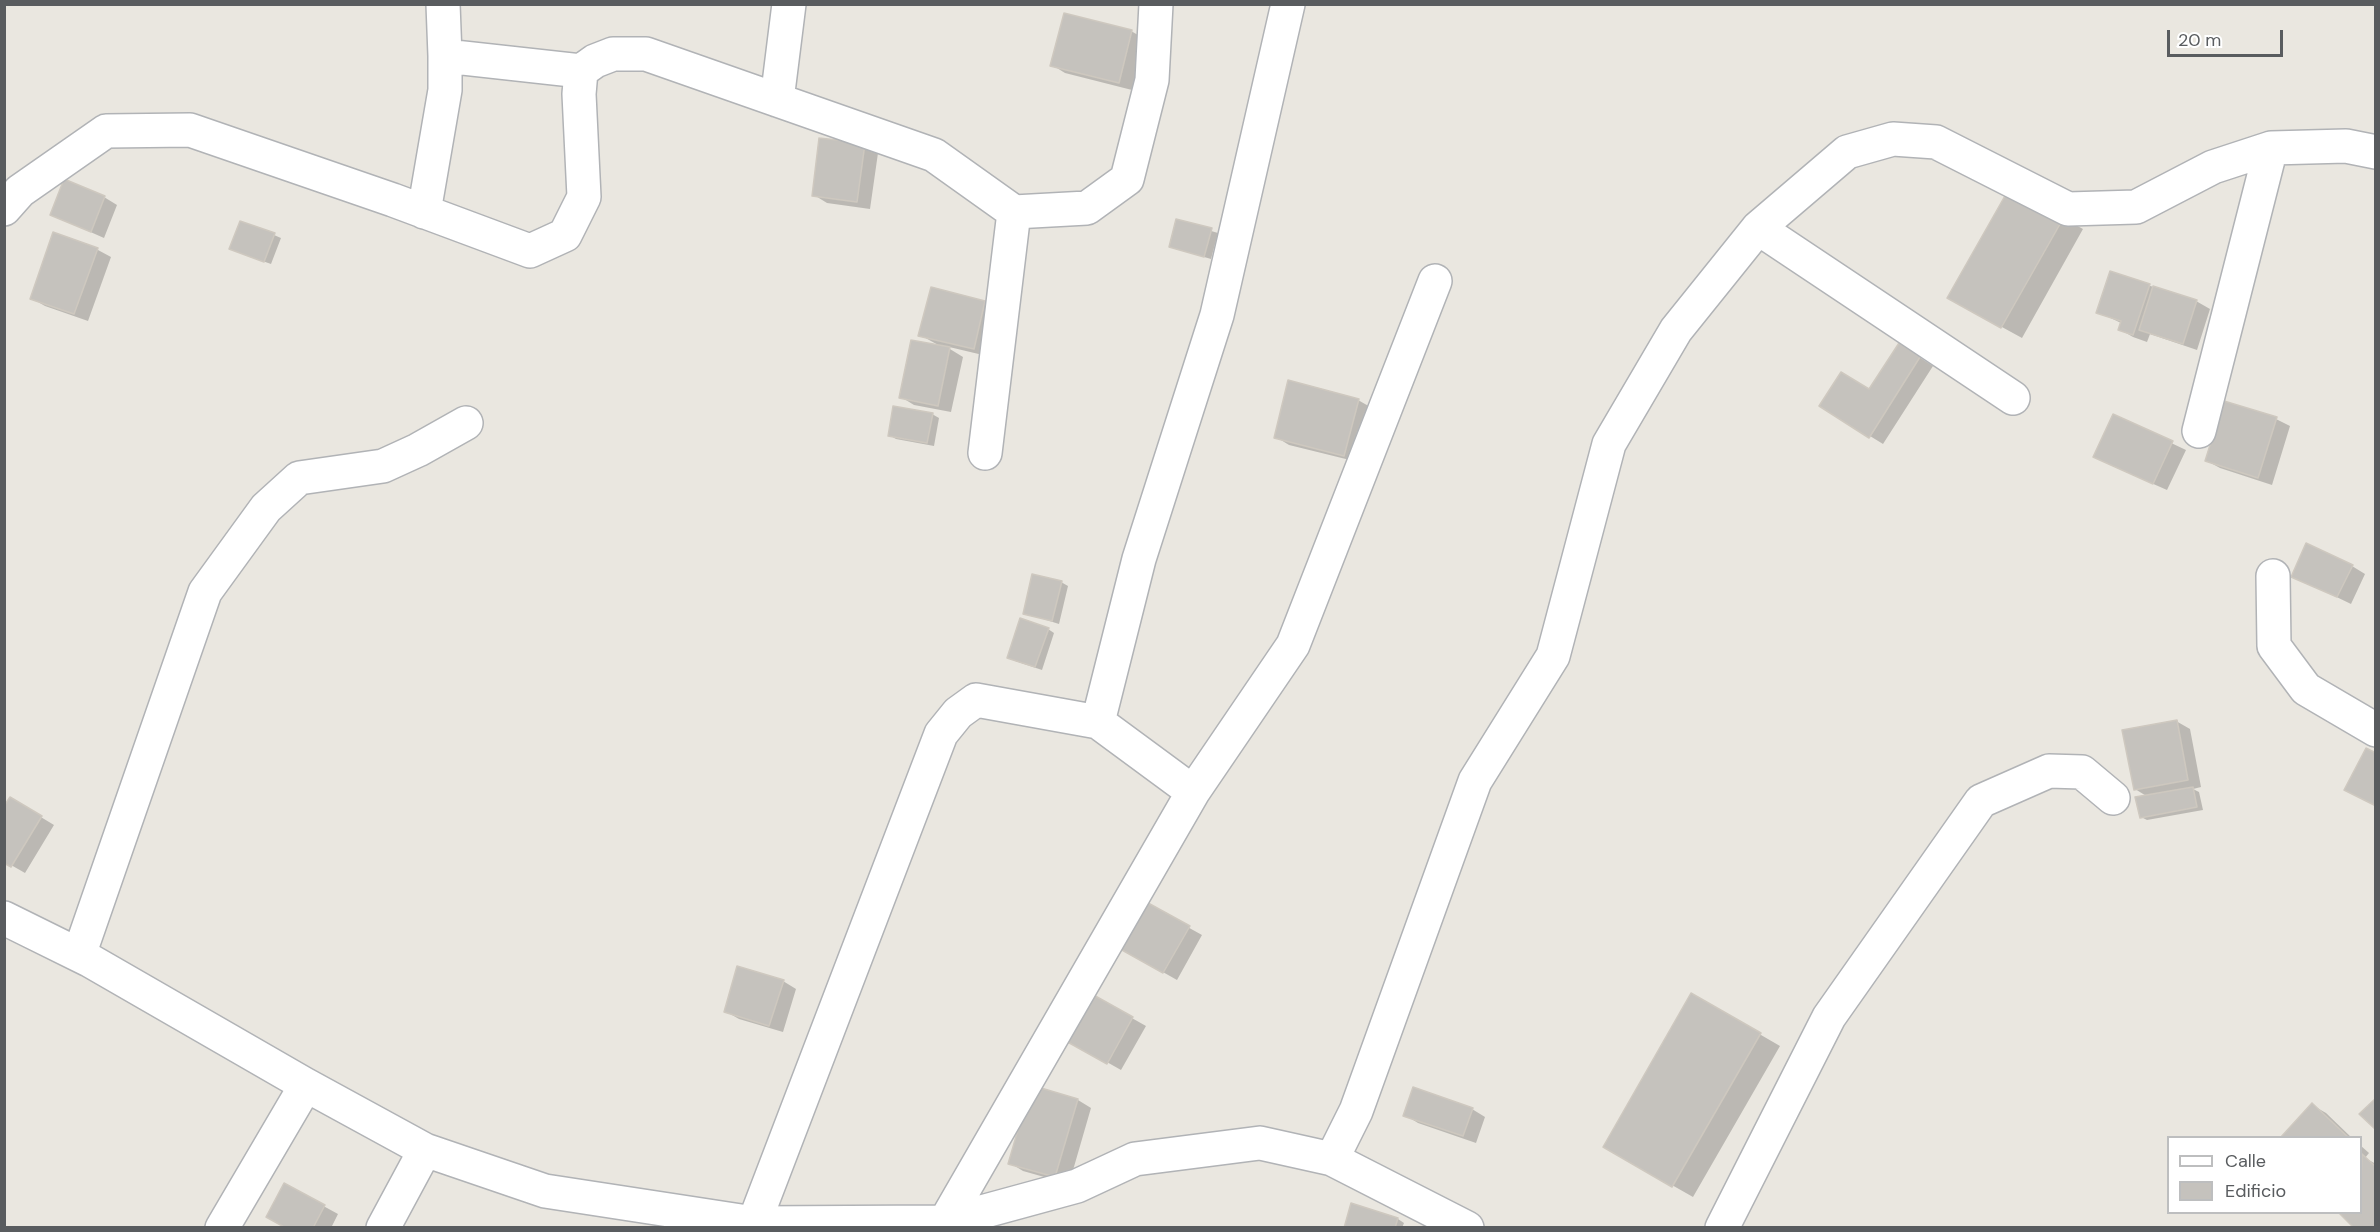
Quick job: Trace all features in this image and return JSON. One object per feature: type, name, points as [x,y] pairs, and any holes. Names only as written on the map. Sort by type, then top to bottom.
[{"type":"street","points":[[424,212],[445,90],[443,4]]},
{"type":"street","points":[[777,100],[789,4]]},
{"type":"street","points":[[445,56],[581,71],[595,61],[613,54],[646,54],[934,155],[1014,212],[1087,208],[1127,178],[1152,80],[1156,4]]},
{"type":"street","points":[[1098,722],[1139,559],[1217,315],[1288,4]]},
{"type":"street","points":[[4,209],[20,191],[106,131],[190,130],[530,251],[565,235],[584,197],[579,94],[581,71]]},
{"type":"street","points":[[1332,1159],[1356,1111],[1475,781],[1552,656],[1609,444],[1676,330],[1758,228],[1847,152],[1893,139],[1936,142],[2068,209],[2136,207],[2213,167],[2271,148],[2346,146],[2376,152]]},
{"type":"street","points":[[2199,431],[2271,148]]},
{"type":"street","points":[[985,453],[1014,212]]},
{"type":"street","points":[[1758,228],[2013,398]]},
{"type":"street","points":[[945,1222],[1193,792],[1293,645],[1435,281]]},
{"type":"street","points":[[79,955],[205,592],[252,526],[266,508],[299,478],[383,466],[418,450],[466,423]]},
{"type":"street","points":[[2273,576],[2274,646],[2306,689],[2376,730]]},
{"type":"street","points":[[754,1223],[941,734],[958,712],[976,700],[1098,722],[1193,792]]},
{"type":"street","points":[[1722,1227],[1829,1017],[1981,801],[2049,771],[2082,772],[2113,798]]},
{"type":"street","points":[[4,918],[79,955],[306,1085],[425,1150],[545,1191],[754,1223],[945,1222],[1077,1186],[1136,1159],[1260,1143],[1332,1159],[1467,1227]]},
{"type":"street","points":[[222,1227],[306,1085]]},
{"type":"street","points":[[383,1227],[425,1150]]},
{"type":"building","points":[[1064,13],[1132,30],[1119,83],[1050,66]]},
{"type":"building","points":[[819,138],[865,143],[857,202],[812,196]]},
{"type":"building","points":[[64,179],[105,196],[91,232],[50,215]]},
{"type":"building","points":[[2010,187],[2064,217],[2001,328],[1947,298]]},
{"type":"building","points":[[1176,219],[1212,228],[1204,257],[1169,247]]},
{"type":"building","points":[[240,221],[275,233],[264,262],[229,249]]},
{"type":"building","points":[[53,232],[98,248],[74,314],[30,299]]},
{"type":"building","points":[[2110,271],[2150,284],[2133,335],[2118,330],[2121,321],[2096,313]]},
{"type":"building","points":[[2153,286],[2197,300],[2183,344],[2139,330]]},
{"type":"building","points":[[931,287],[985,301],[974,349],[918,336]]},
{"type":"building","points":[[911,340],[950,347],[938,406],[899,398]]},
{"type":"building","points":[[1899,343],[1920,357],[1869,438],[1819,406],[1841,372],[1869,389]]},
{"type":"building","points":[[1288,380],[1359,399],[1344,456],[1274,438]]},
{"type":"building","points":[[2224,401],[2277,417],[2258,478],[2205,461]]},
{"type":"building","points":[[893,406],[933,413],[927,443],[888,436]]},
{"type":"building","points":[[2113,414],[2173,441],[2153,484],[2093,457]]},
{"type":"building","points":[[2306,543],[2353,565],[2337,597],[2291,577]]},
{"type":"building","points":[[1032,574],[1062,581],[1052,621],[1023,614]]},
{"type":"building","points":[[1020,618],[1049,628],[1035,667],[1007,658]]},
{"type":"building","points":[[2177,720],[2188,780],[2134,790],[2122,730]]},
{"type":"building","points":[[2366,748],[2376,753],[2376,806],[2344,790]]},
{"type":"building","points":[[2193,787],[2197,807],[2140,818],[2135,797]]},
{"type":"building","points":[[10,797],[42,816],[11,867],[4,863],[4,806]]},
{"type":"building","points":[[1139,898],[1190,926],[1163,973],[1113,945]]},
{"type":"building","points":[[737,966],[784,980],[769,1026],[724,1012]]},
{"type":"building","points":[[1090,993],[1133,1017],[1107,1064],[1064,1040]]},
{"type":"building","points":[[1691,993],[1761,1033],[1672,1187],[1603,1147]]},
{"type":"building","points":[[1031,1085],[1078,1099],[1055,1177],[1008,1164]]},
{"type":"building","points":[[1413,1087],[1473,1108],[1463,1136],[1403,1116]]},
{"type":"building","points":[[2376,1098],[2376,1130],[2359,1114]]},
{"type":"building","points":[[2312,1103],[2347,1136],[2282,1136]]},
{"type":"building","points":[[2362,1154],[2376,1167],[2376,1228],[2354,1228],[2340,1214],[2362,1214]]},
{"type":"building","points":[[284,1183],[325,1205],[313,1228],[286,1228],[266,1217]]},
{"type":"building","points":[[1351,1203],[1398,1218],[1395,1228],[1344,1228]]}]
